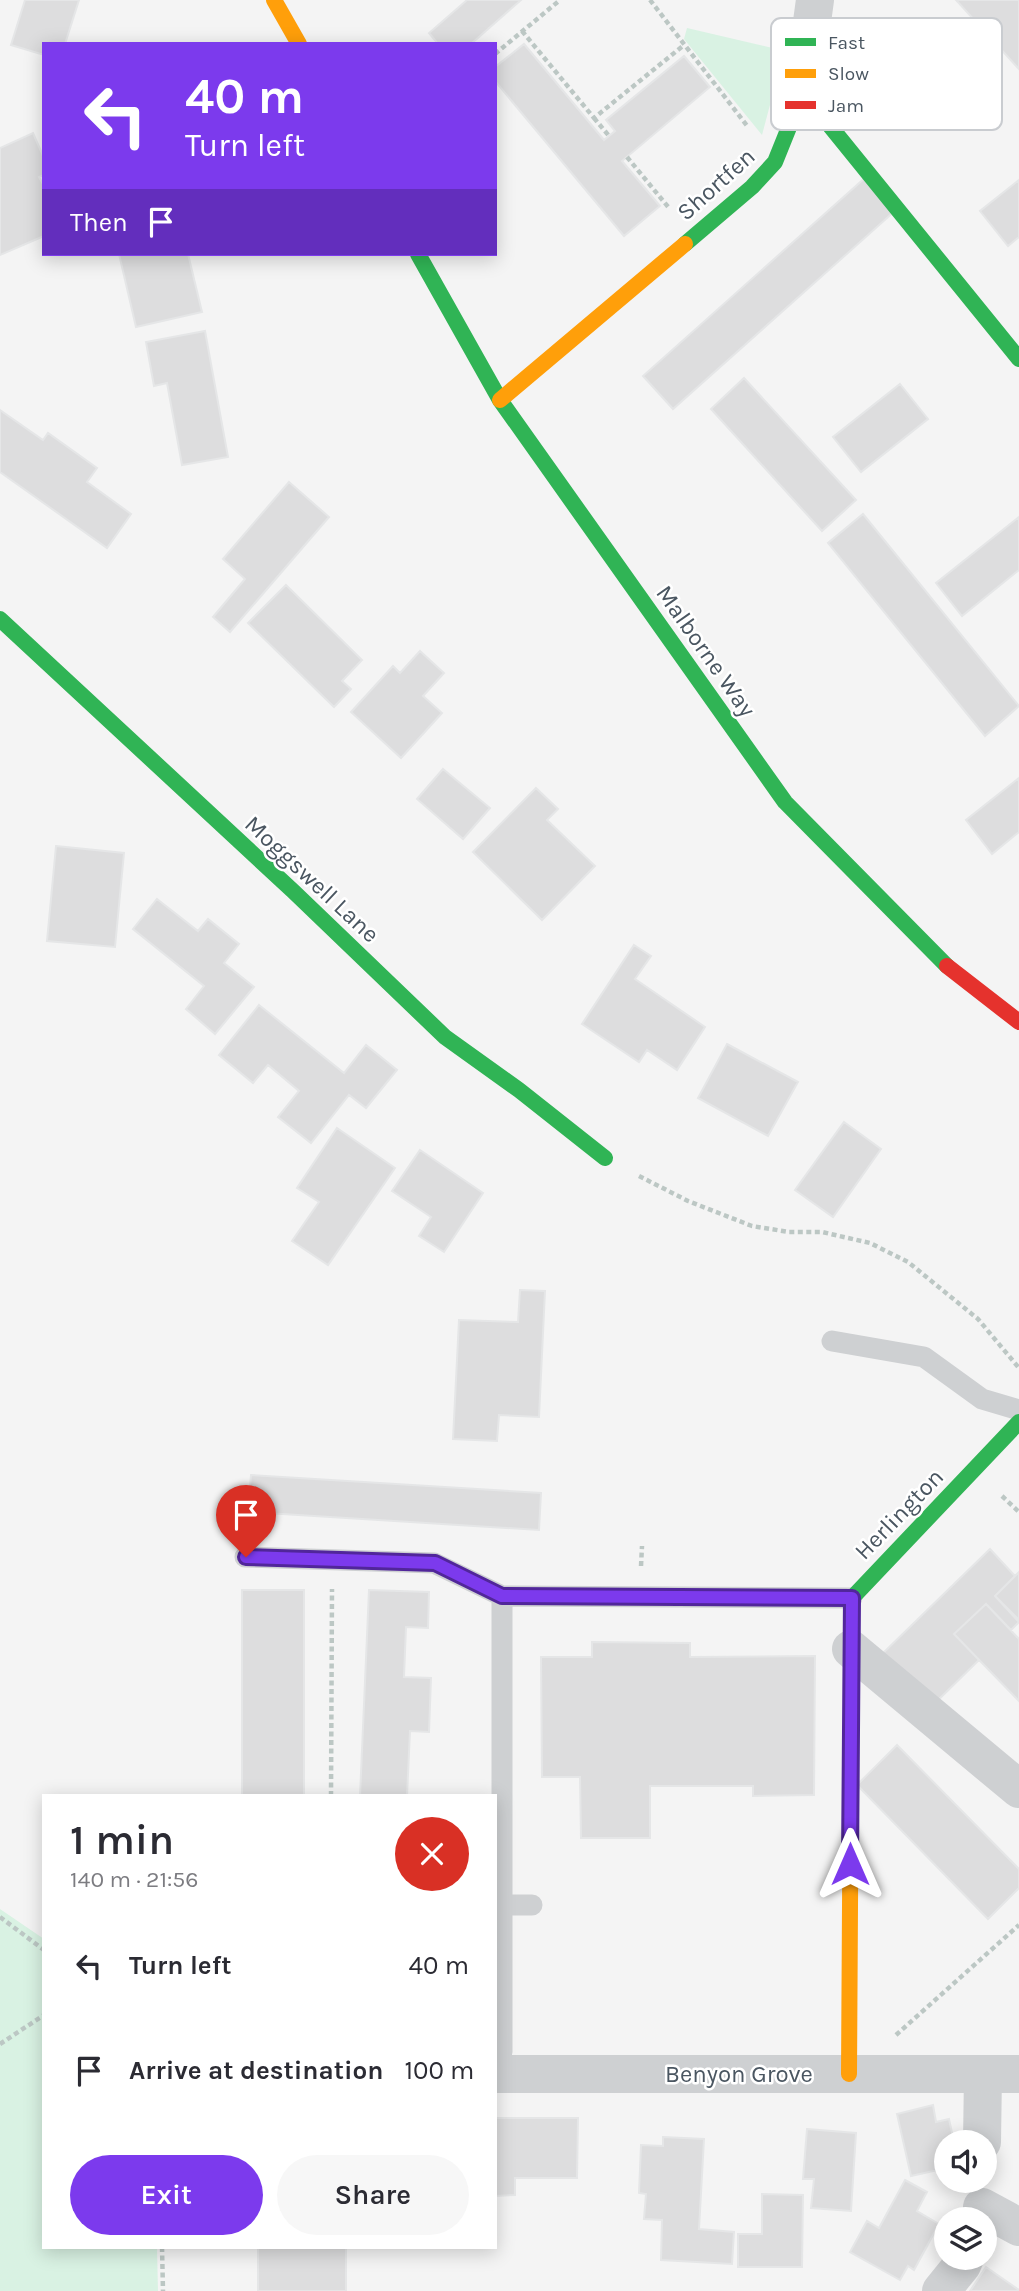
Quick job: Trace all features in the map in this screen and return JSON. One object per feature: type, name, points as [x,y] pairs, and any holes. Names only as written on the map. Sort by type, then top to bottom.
[{"type":"street","points":[[274,0],[298,42]]},
{"type":"street","points":[[813,18],[815,0]]},
{"type":"street","name":"Shortfen","points":[[500,400],[752,187],[775,162],[788,130]]},
{"type":"street","points":[[834,130],[1019,359]]},
{"type":"street","name":"Malborne Way","points":[[419,256],[500,400],[785,802],[954,974],[1019,1022]]},
{"type":"street","name":"Moggswell Lane","points":[[0,619],[293,891],[444,1038],[519,1090],[605,1158]]},
{"type":"street","name":"Herlington","points":[[849,2074],[852,1598],[1019,1422]]},
{"type":"street","points":[[851,1649],[1019,1789]]},
{"type":"street","name":"Benyon Grove","points":[[499,2063],[849,2074],[1001,2074],[985,2130]]},
{"type":"street","points":[[980,2202],[1019,2227]]},
{"type":"street","points":[[941,2291],[958,2270]]},
{"type":"lane","points":[[832,1341],[924,1357],[982,1399],[1019,1410]]},
{"type":"lane","points":[[246,1557],[435,1563],[502,1596],[852,1598]]},
{"type":"lane","points":[[499,2063],[502,1596]]},
{"type":"lane","points":[[501,1905],[532,1905]]},
{"type":"path","points":[[497,52],[560,0]]},
{"type":"path","points":[[650,0],[775,162]]},
{"type":"path","points":[[522,32],[609,136]]},
{"type":"path","points":[[594,118],[684,45]]},
{"type":"path","points":[[627,157],[693,237]]},
{"type":"path","points":[[605,1158],[688,1201],[752,1226],[789,1232],[822,1232],[870,1243],[908,1262],[978,1318],[1019,1368]]},
{"type":"path","points":[[331,1794],[332,1560]]},
{"type":"path","points":[[0,1917],[42,1948]]},
{"type":"path","points":[[895,2035],[1019,1925]]},
{"type":"path","points":[[0,2045],[42,2016]]},
{"type":"path","points":[[162,2249],[163,2291]]},
{"type":"green space","points":[[687,28],[771,48],[771,101],[762,135],[684,39]]},
{"type":"green space","points":[[0,1909],[42,1938],[42,2249],[157,2249],[158,2291],[0,2291]]},
{"type":"building","points":[[25,0],[79,0],[66,42],[42,42],[42,54],[11,45]]},
{"type":"building","points":[[467,0],[521,0],[473,42],[436,42],[429,33]]},
{"type":"building","points":[[956,0],[1019,0],[1019,69],[1002,50],[1002,18],[972,18]]},
{"type":"building","points":[[524,44],[604,140],[615,131],[606,120],[684,56],[710,87],[622,161],[660,206],[624,236],[497,83],[497,65]]},
{"type":"building","points":[[33,133],[42,153],[42,176],[39,177],[42,182],[42,237],[0,255],[0,148]]},
{"type":"building","points":[[866,177],[896,210],[673,409],[643,376]]},
{"type":"building","points":[[1019,180],[1019,237],[1008,246],[980,211]]},
{"type":"building","points":[[119,256],[188,256],[202,312],[136,327]]},
{"type":"building","points":[[205,331],[228,457],[182,465],[167,383],[154,386],[146,342]]},
{"type":"building","points":[[744,378],[856,500],[822,531],[711,409]]},
{"type":"building","points":[[900,384],[928,419],[861,472],[833,437]]},
{"type":"building","points":[[0,410],[43,440],[48,433],[97,468],[87,482],[131,514],[107,548],[0,472]]},
{"type":"building","points":[[289,482],[329,517],[230,632],[213,617],[245,579],[223,559]]},
{"type":"building","points":[[863,514],[1019,706],[985,736],[828,543]]},
{"type":"building","points":[[1019,517],[1019,570],[962,616],[936,583]]},
{"type":"building","points":[[286,585],[362,660],[342,681],[351,689],[334,707],[248,623]]},
{"type":"building","points":[[420,651],[444,673],[423,696],[442,713],[401,758],[351,712],[393,666],[400,673]]},
{"type":"building","points":[[443,769],[490,808],[463,839],[417,799]]},
{"type":"building","points":[[1019,778],[1019,832],[992,854],[966,820]]},
{"type":"building","points":[[536,788],[558,809],[547,820],[595,866],[542,920],[473,852]]},
{"type":"building","points":[[56,846],[124,853],[115,947],[47,941]]},
{"type":"building","points":[[157,899],[198,931],[208,919],[239,944],[224,963],[254,987],[215,1034],[186,1009],[204,986],[133,929]]},
{"type":"building","points":[[634,945],[651,956],[635,979],[705,1027],[677,1070],[647,1050],[639,1062],[582,1024]]},
{"type":"building","points":[[259,1005],[344,1073],[366,1045],[397,1070],[366,1108],[349,1095],[311,1143],[278,1117],[299,1091],[268,1065],[253,1083],[219,1055]]},
{"type":"building","points":[[727,1044],[798,1082],[768,1136],[698,1098]]},
{"type":"building","points":[[844,1122],[881,1149],[833,1217],[795,1190]]},
{"type":"building","points":[[337,1128],[395,1168],[328,1265],[292,1241],[319,1202],[297,1188]]},
{"type":"building","points":[[420,1150],[483,1193],[444,1252],[419,1236],[431,1217],[392,1191]]},
{"type":"building","points":[[520,1290],[545,1291],[539,1417],[499,1415],[497,1441],[453,1439],[459,1320],[518,1322]]},
{"type":"building","points":[[251,1475],[541,1493],[539,1530],[248,1512]]},
{"type":"building","points":[[990,1549],[1015,1576],[995,1596],[1019,1622],[1011,1630],[986,1604],[954,1634],[979,1660],[931,1707],[880,1656]]},
{"type":"building","points":[[1019,1572],[1019,1620],[995,1596]]},
{"type":"building","points":[[242,1590],[304,1590],[304,1794],[242,1794]]},
{"type":"building","points":[[369,1590],[429,1592],[428,1628],[406,1627],[404,1677],[431,1678],[429,1732],[410,1731],[407,1794],[360,1794]]},
{"type":"building","points":[[986,1604],[1019,1639],[1019,1701],[954,1634]]},
{"type":"building","points":[[592,1642],[690,1643],[690,1657],[815,1656],[814,1795],[753,1796],[753,1786],[650,1786],[650,1838],[581,1838],[580,1777],[542,1777],[541,1657],[592,1657]]},
{"type":"building","points":[[897,1745],[1019,1869],[1019,1888],[988,1919],[857,1785]]},
{"type":"building","points":[[933,2105],[936,2122],[949,2119],[951,2130],[934,2130],[934,2171],[911,2176],[897,2114]]},
{"type":"building","points":[[497,2118],[578,2118],[577,2178],[515,2178],[515,2195],[497,2196]]},
{"type":"building","points":[[807,2129],[856,2133],[851,2211],[811,2208],[814,2179],[803,2179]]},
{"type":"building","points":[[663,2137],[704,2139],[699,2229],[734,2232],[732,2264],[661,2260],[662,2220],[644,2219],[646,2194],[639,2193],[641,2145],[663,2146]]},
{"type":"building","points":[[905,2180],[927,2192],[917,2211],[934,2221],[934,2233],[914,2270],[908,2266],[900,2280],[850,2252],[867,2221],[879,2228]]},
{"type":"building","points":[[762,2194],[803,2195],[802,2267],[738,2267],[738,2234],[762,2234]]},
{"type":"building","points":[[258,2249],[346,2249],[346,2291],[258,2291]]},
{"type":"building","points":[[984,2270],[990,2270],[1019,2290],[1019,2291],[970,2291]]},
{"type":"traffic: fast","points":[[685,244],[752,187],[775,162],[788,130]]},
{"type":"traffic: fast","points":[[833,130],[1019,359]]},
{"type":"traffic: fast","points":[[419,256],[500,400],[785,802],[947,966]]},
{"type":"traffic: fast","points":[[0,619],[293,891],[445,1037],[519,1090],[605,1158]]},
{"type":"traffic: fast","points":[[851,1739],[852,1598],[1019,1422]]},
{"type":"traffic: slow","points":[[274,0],[298,42]]},
{"type":"traffic: slow","points":[[500,400],[685,244]]},
{"type":"traffic: slow","points":[[849,2074],[851,1739]]},
{"type":"traffic: jam","points":[[947,966],[1019,1022]]},
{"type":"route","points":[[246,1557],[435,1563],[502,1596],[852,1598],[850,1864]]}]
